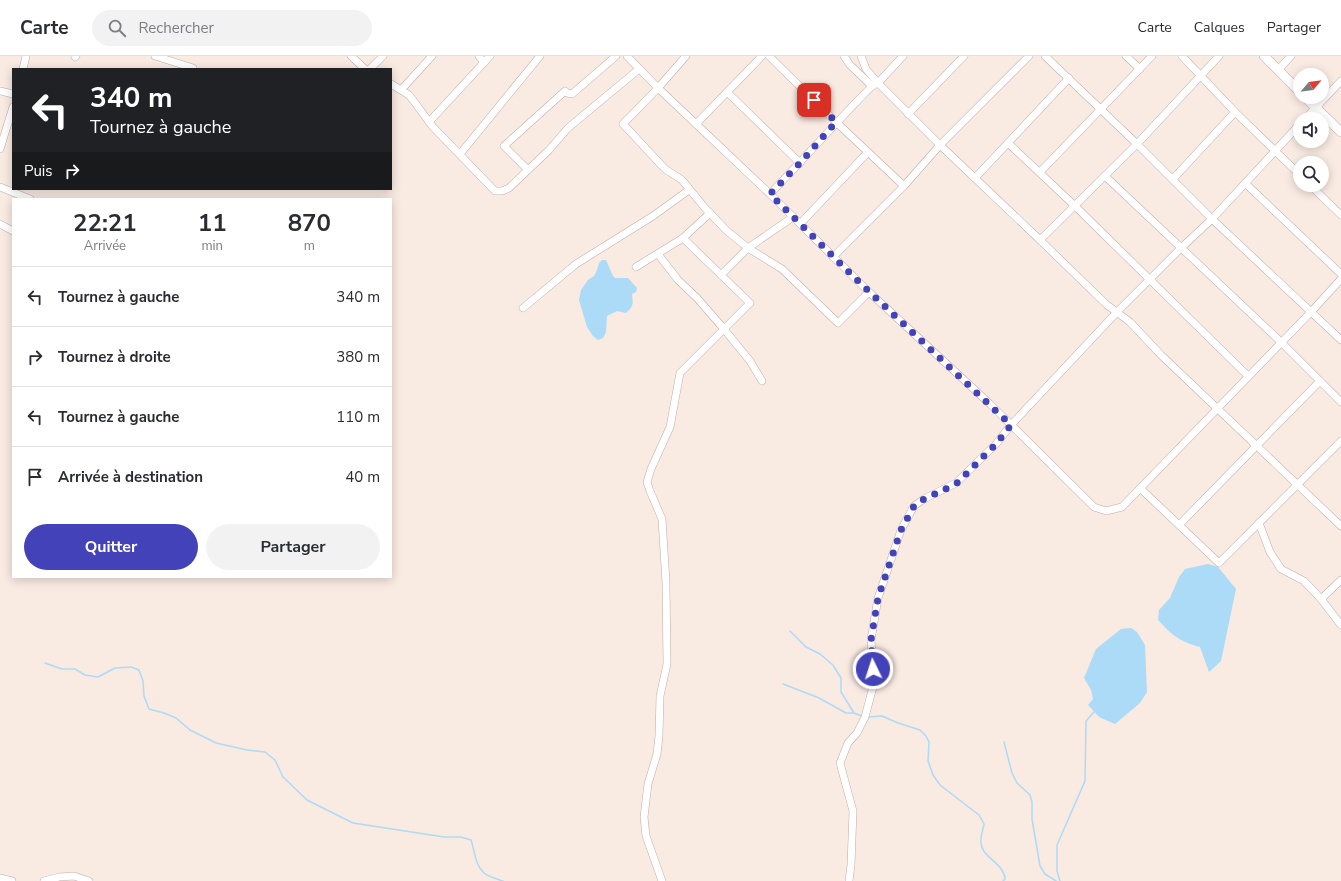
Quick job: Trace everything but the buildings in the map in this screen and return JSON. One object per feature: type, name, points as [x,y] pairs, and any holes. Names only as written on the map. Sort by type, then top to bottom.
[{"type":"street","points":[[23,68],[26,56]]},
{"type":"street","points":[[154,56],[193,68]]},
{"type":"street","points":[[351,56],[364,68]]},
{"type":"street","points":[[371,68],[383,56]]},
{"type":"street","points":[[401,90],[432,56]]},
{"type":"street","points":[[479,56],[484,63]]},
{"type":"street","points":[[430,122],[490,56]]},
{"type":"street","points":[[460,154],[540,56]]},
{"type":"street","points":[[528,170],[504,146],[565,91],[567,94],[572,94],[616,56]]},
{"type":"street","points":[[627,56],[658,88],[770,194],[869,292],[1011,425],[1094,507],[1106,511],[1122,507],[1311,312],[1341,279]]},
{"type":"street","points":[[686,56],[624,124],[665,169],[682,180],[689,190],[726,230],[748,248],[782,269],[838,323],[869,292]]},
{"type":"street","points":[[696,124],[762,56]]},
{"type":"street","points":[[769,56],[904,186]]},
{"type":"street","points":[[844,56],[850,65],[908,114],[1107,305],[1130,322],[1161,355],[1341,526]]},
{"type":"street","points":[[861,56],[875,85]]},
{"type":"street","points":[[770,194],[836,122],[903,56]]},
{"type":"street","points":[[908,114],[964,56]]},
{"type":"street","points":[[833,257],[904,186],[940,145],[1029,56]]},
{"type":"street","points":[[1046,56],[1173,179],[1212,219],[1341,340]]},
{"type":"street","points":[[1126,56],[1140,68]]},
{"type":"street","points":[[1040,172],[1152,56]]},
{"type":"street","points":[[1182,56],[1293,168]]},
{"type":"street","points":[[1040,240],[1137,144],[1219,56]]},
{"type":"street","points":[[1264,56],[1293,85]]},
{"type":"street","points":[[1278,70],[1291,56]]},
{"type":"street","points":[[392,85],[413,100],[430,122],[496,191],[502,191],[509,188],[549,150],[568,128],[639,69]]},
{"type":"street","points":[[975,178],[1069,78]]},
{"type":"street","points":[[1311,112],[1341,81]]},
{"type":"street","points":[[0,91],[12,94]]},
{"type":"street","points":[[727,92],[800,163]]},
{"type":"street","points":[[1311,104],[1341,132]]},
{"type":"street","points":[[0,149],[12,109]]},
{"type":"street","points":[[1173,179],[1236,112]]},
{"type":"street","points":[[848,881],[851,865],[853,811],[840,763],[848,743],[858,733],[865,719],[874,683],[871,640],[878,598],[901,530],[914,506],[924,499],[956,484],[996,444],[1011,425],[1118,312],[1180,248],[1212,219],[1293,132]]},
{"type":"street","points":[[1008,144],[1040,172],[1248,376]]},
{"type":"street","points":[[800,224],[868,152]]},
{"type":"street","points":[[1105,176],[1281,342],[1341,402]]},
{"type":"street","points":[[1245,183],[1341,274]]},
{"type":"street","points":[[0,187],[28,198]]},
{"type":"street","points":[[523,308],[576,264],[653,216],[689,190]]},
{"type":"street","points":[[1317,192],[1341,214]]},
{"type":"street","points":[[636,267],[683,238],[710,213]]},
{"type":"street","points":[[721,275],[748,248],[793,217]]},
{"type":"street","points":[[0,224],[12,230]]},
{"type":"street","points":[[662,881],[646,836],[644,817],[648,784],[657,754],[660,696],[667,664],[666,584],[662,519],[647,482],[651,469],[670,427],[680,373],[750,303],[683,238]]},
{"type":"street","points":[[658,254],[678,280],[697,298],[724,329],[750,361],[762,381]]},
{"type":"street","points":[[1179,526],[1320,381]]},
{"type":"street","points":[[1140,488],[1219,563],[1341,440]]},
{"type":"street","points":[[1259,523],[1270,552],[1281,569],[1304,581],[1321,599],[1341,625]]},
{"type":"street","points":[[1321,599],[1341,580]]},
{"type":"street","points":[[44,881],[59,877],[74,876],[89,881]]},
{"type":"street","points":[[0,878],[12,881]]},
{"type":"water","points":[[602,260],[606,260],[615,278],[628,278],[637,288],[636,292],[632,294],[633,300],[629,311],[626,313],[617,311],[607,316],[606,332],[603,338],[598,340],[593,336],[587,327],[579,300],[581,290],[588,280],[594,276],[599,263]]},
{"type":"water","points":[[1208,564],[1218,567],[1236,589],[1221,661],[1209,672],[1200,647],[1177,637],[1158,620],[1159,610],[1170,598],[1179,577],[1185,569]]},
{"type":"water","points":[[1131,628],[1137,632],[1145,645],[1147,692],[1140,703],[1115,724],[1099,717],[1088,705],[1093,699],[1091,690],[1084,678],[1096,649],[1121,629]]},
{"type":"waterway","points":[[790,631],[806,647],[820,654],[833,665],[841,678],[841,692],[854,713],[862,716]]},
{"type":"waterway","points":[[45,663],[62,669],[75,669],[85,675],[98,677],[115,668],[131,667],[139,670],[143,681],[144,696],[149,709],[176,718],[190,730],[216,743],[247,750],[265,752],[275,760],[283,777],[307,800],[353,823],[444,837],[461,837],[471,840],[477,862],[481,870],[488,876],[503,881]]},
{"type":"waterway","points":[[783,684],[819,698],[846,713],[853,713]]},
{"type":"waterway","points":[[1060,881],[1057,871],[1057,845],[1085,781],[1086,721],[1094,712]]},
{"type":"waterway","points":[[868,717],[882,716],[920,730],[926,736],[929,742],[928,761],[933,775],[940,785],[979,815],[984,824],[981,846],[987,855],[1001,868],[1005,879],[1003,881]]},
{"type":"waterway","points":[[1004,742],[1012,773],[1017,783],[1030,795],[1032,802],[1032,819],[1040,866],[1045,874],[1056,881]]},
{"type":"route","points":[[814,100],[836,122],[770,194],[860,283],[1011,425],[996,444],[956,484],[924,499],[914,506],[901,530],[878,598],[871,640],[873,669]]}]
